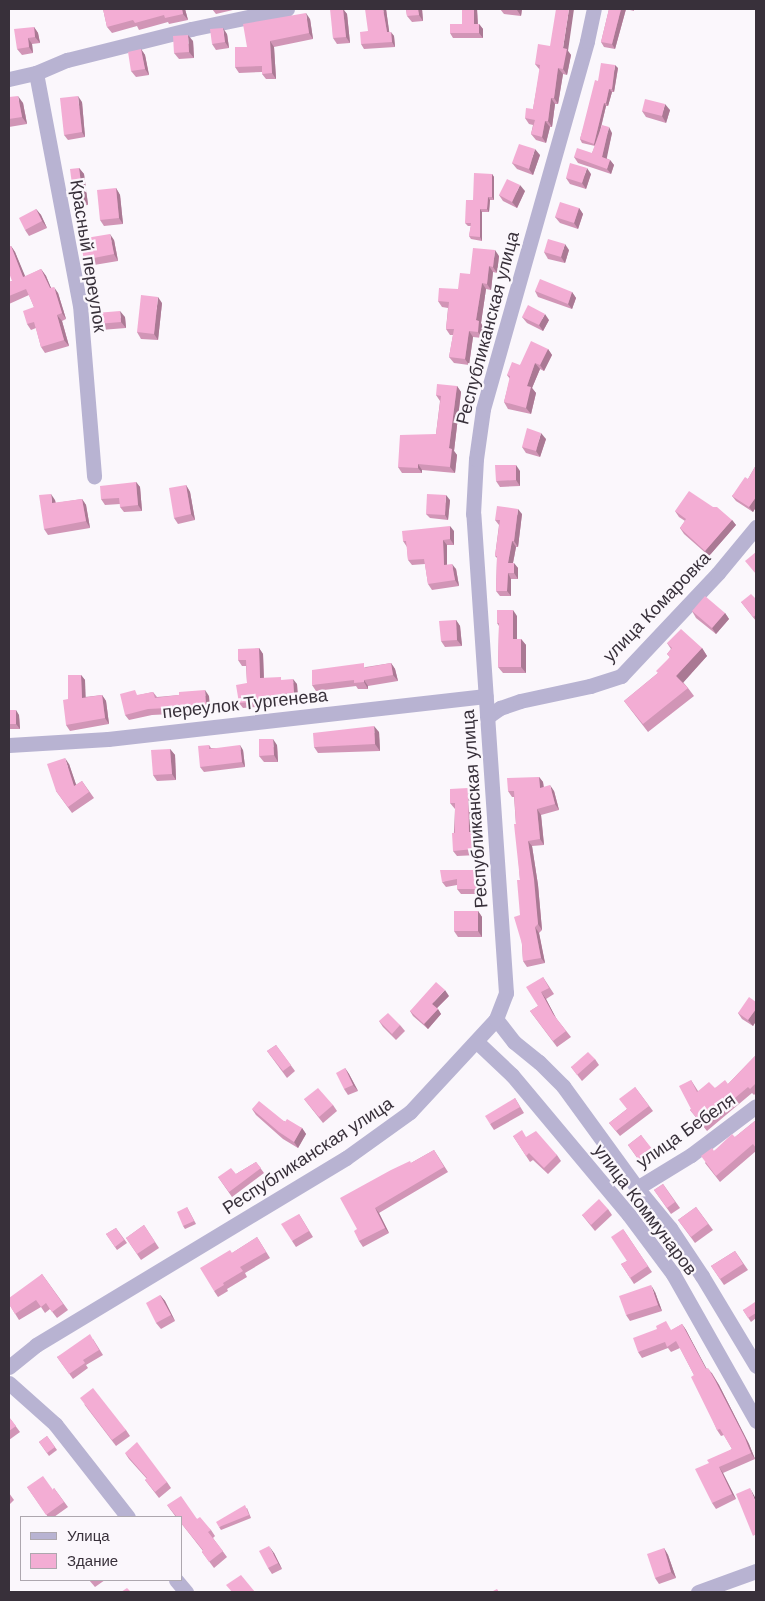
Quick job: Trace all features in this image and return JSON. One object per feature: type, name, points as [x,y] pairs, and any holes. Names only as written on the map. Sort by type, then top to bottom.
[{"type":"street","points":[[9,79],[36,73],[67,60],[191,29],[287,9]]},
{"type":"street","name":"Республиканская улица","points":[[9,1367],[36,1345],[346,1158],[410,1112],[477,1042],[496,1019],[506,993],[473,514],[476,459],[483,409],[587,41],[594,9]]},
{"type":"street","name":"Красный переулок","points":[[36,73],[80,305],[94,476]]},
{"type":"street","name":"улица Комаровка","points":[[487,717],[500,708],[520,701],[590,686],[621,676],[718,573],[756,527]]},
{"type":"street","name":"переулок Тургенева","points":[[9,745],[108,739],[486,696]]},
{"type":"street","name":"улица Коммунаров","points":[[496,1019],[514,1042],[539,1062],[563,1086],[636,1188],[670,1228],[702,1276],[756,1366]]},
{"type":"street","name":"улица Коммунаров","points":[[477,1042],[512,1075],[630,1215],[673,1274],[756,1421]]},
{"type":"street","name":"улица Бебеля","points":[[636,1188],[691,1155],[756,1106]]},
{"type":"street","points":[[9,1383],[55,1424],[127,1516]]},
{"type":"street","points":[[698,1592],[756,1571]]},
{"type":"street","points":[[177,1581],[186,1592]]},
{"type":"building","points":[[103,9],[182,9],[183,14],[165,18],[164,15],[135,23],[133,20],[107,27]]},
{"type":"building","points":[[330,9],[343,9],[346,37],[333,38]]},
{"type":"building","points":[[365,9],[383,9],[387,32],[391,32],[392,42],[361,44],[360,32],[368,31]]},
{"type":"building","points":[[406,9],[418,9],[419,15],[407,16]]},
{"type":"building","points":[[462,9],[474,9],[474,24],[479,24],[479,33],[450,33],[450,24],[462,24]]},
{"type":"building","points":[[556,9],[569,9],[563,48],[567,49],[563,69],[558,68],[554,98],[551,98],[548,121],[545,121],[542,137],[531,134],[535,120],[525,118],[526,108],[533,109],[540,65],[535,64],[538,44],[550,46]]},
{"type":"building","points":[[609,9],[621,9],[612,44],[601,42]]},
{"type":"building","points":[[306,13],[309,33],[270,41],[272,73],[262,74],[262,66],[235,67],[235,47],[247,47],[243,24]]},
{"type":"building","points":[[34,27],[35,37],[28,38],[29,47],[17,49],[14,29]]},
{"type":"building","points":[[223,28],[225,42],[212,44],[210,29]]},
{"type":"building","points":[[188,35],[189,52],[174,53],[173,36]]},
{"type":"building","points":[[141,49],[145,69],[131,71],[128,52]]},
{"type":"building","points":[[601,63],[615,65],[612,89],[609,89],[606,103],[604,103],[594,144],[580,139],[595,80],[598,81]]},
{"type":"building","points":[[18,96],[22,117],[9,119],[9,97]]},
{"type":"building","points":[[78,96],[82,132],[64,135],[60,98]]},
{"type":"building","points":[[645,99],[665,104],[662,116],[642,111]]},
{"type":"building","points":[[602,125],[609,127],[602,157],[610,160],[607,169],[574,157],[577,148],[592,153]]},
{"type":"building","points":[[519,144],[535,149],[529,169],[512,163]]},
{"type":"building","points":[[570,163],[587,168],[582,183],[566,178]]},
{"type":"building","points":[[79,168],[83,198],[74,200],[70,169]]},
{"type":"building","points":[[474,173],[492,174],[492,197],[488,197],[487,209],[480,209],[480,237],[469,236],[471,223],[465,223],[466,200],[473,200]]},
{"type":"building","points":[[507,179],[520,185],[512,202],[499,195]]},
{"type":"building","points":[[116,188],[119,218],[100,220],[97,190]]},
{"type":"building","points":[[560,202],[579,208],[574,223],[555,217]]},
{"type":"building","points":[[36,209],[42,221],[25,230],[19,218]]},
{"type":"building","points":[[110,234],[114,254],[84,260],[80,239]]},
{"type":"building","points":[[548,239],[565,244],[561,257],[544,252]]},
{"type":"building","points":[[9,246],[11,246],[23,277],[41,269],[50,288],[54,287],[62,313],[57,315],[64,340],[41,347],[34,322],[27,324],[23,311],[34,307],[26,289],[9,296],[9,282],[12,281],[9,273]]},
{"type":"building","points":[[473,248],[495,250],[493,267],[489,266],[487,284],[482,283],[476,320],[479,321],[478,332],[469,331],[465,359],[449,357],[454,329],[446,329],[449,302],[438,301],[439,288],[458,289],[460,273],[470,274]]},
{"type":"building","points":[[540,279],[572,292],[568,304],[535,291]]},
{"type":"building","points":[[141,295],[158,297],[154,334],[137,332]]},
{"type":"building","points":[[528,305],[545,314],[539,325],[522,317]]},
{"type":"building","points":[[120,311],[121,322],[97,324],[96,313]]},
{"type":"building","points":[[531,341],[548,349],[540,365],[535,363],[527,386],[531,387],[526,408],[504,402],[510,376],[507,375],[512,362],[520,365]]},
{"type":"building","points":[[437,384],[457,386],[449,448],[452,449],[450,467],[418,464],[418,468],[398,467],[400,435],[436,434],[441,396],[436,395]]},
{"type":"building","points":[[527,428],[541,433],[536,451],[522,447]]},
{"type":"building","points":[[495,465],[516,465],[516,480],[496,481]]},
{"type":"building","points":[[756,465],[756,497],[749,507],[732,496],[745,477],[748,479]]},
{"type":"building","points":[[136,482],[138,505],[120,507],[119,498],[101,499],[100,486]]},
{"type":"building","points":[[186,485],[191,514],[174,518],[169,488]]},
{"type":"building","points":[[689,491],[713,507],[717,507],[732,520],[705,551],[680,528],[686,519],[675,511]]},
{"type":"building","points":[[51,494],[52,503],[82,499],[86,521],[44,529],[39,495]]},
{"type":"building","points":[[427,494],[446,495],[445,515],[426,514]]},
{"type":"building","points":[[497,506],[518,509],[514,541],[512,541],[508,563],[514,563],[514,573],[508,573],[507,591],[496,591],[497,556],[495,556],[500,520],[495,520]]},
{"type":"building","points":[[450,526],[450,539],[443,540],[444,565],[452,564],[455,580],[428,584],[424,559],[408,560],[406,541],[403,541],[402,531]]},
{"type":"building","points":[[756,552],[756,574],[745,561]]},
{"type":"building","points":[[751,594],[756,599],[756,615],[753,617],[741,602]]},
{"type":"building","points":[[705,596],[725,613],[712,628],[692,611]]},
{"type":"building","points":[[497,610],[513,610],[513,639],[521,639],[521,667],[498,667],[499,623],[497,623]]},
{"type":"building","points":[[456,620],[457,640],[441,641],[439,621]]},
{"type":"building","points":[[681,629],[702,648],[676,676],[688,688],[643,724],[624,701],[658,673],[656,671],[670,657],[667,654],[672,648],[667,643]]},
{"type":"building","points":[[259,648],[260,678],[281,677],[281,680],[293,679],[294,693],[282,694],[282,699],[239,703],[236,685],[247,683],[246,660],[238,660],[238,649]]},
{"type":"building","points":[[364,663],[364,668],[391,663],[393,675],[364,680],[364,682],[354,683],[354,680],[312,685],[312,670]]},
{"type":"building","points":[[68,675],[81,675],[82,698],[102,695],[105,718],[66,725],[63,700],[68,699]]},
{"type":"building","points":[[135,690],[137,695],[153,692],[155,698],[179,695],[179,692],[205,690],[206,706],[148,709],[125,715],[120,694]]},
{"type":"building","points":[[9,710],[16,710],[16,724],[9,724]]},
{"type":"building","points":[[374,726],[375,744],[314,747],[313,733]]},
{"type":"building","points":[[259,739],[273,739],[274,755],[259,756]]},
{"type":"building","points":[[209,745],[209,749],[240,745],[242,762],[200,767],[198,746]]},
{"type":"building","points":[[170,749],[172,774],[153,775],[151,750]]},
{"type":"building","points":[[65,758],[74,786],[82,781],[89,792],[68,807],[56,791],[47,764]]},
{"type":"building","points":[[539,777],[540,788],[550,785],[555,804],[537,809],[540,839],[528,841],[538,924],[535,927],[541,958],[523,961],[522,944],[514,917],[520,915],[517,880],[520,880],[514,824],[516,824],[514,791],[508,791],[507,778]]},
{"type":"building","points":[[468,788],[469,832],[473,832],[474,849],[453,851],[452,833],[455,833],[455,803],[450,803],[450,789]]},
{"type":"building","points":[[440,870],[476,870],[476,889],[457,889],[457,879],[442,882]]},
{"type":"building","points":[[454,911],[478,911],[478,931],[454,931]]},
{"type":"building","points":[[543,977],[549,988],[541,992],[553,1014],[566,1031],[553,1041],[530,1011],[538,1006],[526,987]]},
{"type":"building","points":[[436,982],[445,990],[432,1004],[438,1009],[424,1024],[410,1011]]},
{"type":"building","points":[[749,997],[756,1002],[756,1009],[748,1020],[738,1013]]},
{"type":"building","points":[[388,1013],[400,1025],[392,1034],[379,1021]]},
{"type":"building","points":[[276,1045],[291,1065],[283,1071],[267,1051]]},
{"type":"building","points":[[588,1052],[595,1059],[577,1075],[571,1067]]},
{"type":"building","points":[[756,1055],[756,1083],[750,1089],[748,1087],[703,1125],[690,1110],[679,1086],[691,1080],[697,1092],[709,1082],[715,1088],[725,1080],[728,1084]]},
{"type":"building","points":[[345,1068],[353,1085],[344,1089],[336,1073]]},
{"type":"building","points":[[635,1087],[649,1106],[616,1131],[609,1123],[627,1109],[619,1099]]},
{"type":"building","points":[[318,1088],[333,1105],[319,1117],[304,1099]]},
{"type":"building","points":[[515,1098],[520,1107],[490,1124],[485,1116]]},
{"type":"building","points":[[259,1101],[285,1122],[287,1119],[302,1128],[294,1142],[252,1109]]},
{"type":"building","points":[[756,1120],[756,1148],[753,1144],[716,1176],[701,1156],[712,1148],[714,1151],[732,1134],[735,1137]]},
{"type":"building","points":[[522,1130],[526,1137],[536,1131],[557,1155],[544,1168],[529,1153],[526,1156],[513,1136]]},
{"type":"building","points":[[641,1135],[653,1150],[639,1160],[628,1145]]},
{"type":"building","points":[[434,1150],[444,1167],[375,1208],[385,1228],[359,1241],[354,1231],[357,1229],[340,1198],[391,1170],[410,1161],[411,1163]]},
{"type":"building","points":[[256,1162],[261,1168],[229,1192],[218,1177],[231,1168],[236,1174]]},
{"type":"building","points":[[663,1184],[675,1202],[667,1208],[654,1190]]},
{"type":"building","points":[[599,1199],[608,1209],[591,1225],[582,1215]]},
{"type":"building","points":[[187,1207],[194,1221],[183,1226],[177,1212]]},
{"type":"building","points":[[696,1207],[708,1224],[691,1237],[678,1220]]},
{"type":"building","points":[[299,1214],[309,1231],[292,1241],[281,1224]]},
{"type":"building","points":[[144,1225],[155,1242],[137,1254],[126,1238]]},
{"type":"building","points":[[116,1228],[124,1240],[115,1247],[106,1234]]},
{"type":"building","points":[[623,1229],[648,1266],[630,1278],[621,1264],[627,1261],[611,1237]]},
{"type":"building","points":[[257,1237],[266,1252],[240,1267],[243,1271],[214,1291],[200,1268],[230,1250],[232,1253]]},
{"type":"building","points":[[735,1251],[743,1264],[720,1279],[711,1266]]},
{"type":"building","points":[[42,1274],[63,1304],[52,1312],[46,1303],[41,1307],[36,1300],[15,1314],[9,1304],[9,1298]]},
{"type":"building","points":[[651,1285],[658,1305],[626,1315],[619,1296]]},
{"type":"building","points":[[160,1295],[171,1315],[156,1323],[146,1303]]},
{"type":"building","points":[[755,1302],[756,1313],[748,1318],[743,1310]]},
{"type":"building","points":[[666,1321],[671,1330],[682,1324],[706,1369],[708,1368],[715,1380],[751,1453],[719,1467],[732,1494],[712,1503],[695,1469],[709,1463],[707,1460],[732,1449],[720,1429],[717,1430],[691,1377],[694,1375],[676,1341],[667,1347],[665,1342],[638,1352],[633,1338],[657,1329],[656,1326]]},
{"type":"building","points":[[90,1334],[99,1350],[83,1360],[85,1363],[69,1374],[57,1357]]},
{"type":"building","points":[[93,1388],[126,1430],[112,1440],[80,1398]]},
{"type":"building","points":[[9,1417],[16,1426],[9,1431]]},
{"type":"building","points":[[47,1436],[55,1447],[47,1453],[39,1442]]},
{"type":"building","points":[[137,1442],[167,1482],[155,1492],[145,1480],[147,1478],[125,1453]]},
{"type":"building","points":[[43,1476],[64,1502],[46,1515],[27,1487]]},
{"type":"building","points":[[750,1488],[756,1503],[756,1534],[753,1536],[736,1494]]},
{"type":"building","points":[[181,1496],[197,1519],[200,1517],[211,1530],[208,1532],[223,1551],[209,1562],[202,1552],[203,1550],[182,1524],[182,1516],[176,1516],[167,1505]]},
{"type":"building","points":[[245,1505],[249,1515],[219,1527],[216,1522]]},
{"type":"building","points":[[269,1546],[278,1563],[268,1568],[259,1551]]},
{"type":"building","points":[[664,1548],[671,1572],[655,1578],[647,1554]]},
{"type":"building","points":[[241,1575],[255,1592],[232,1592],[226,1585]]},
{"type":"building","points":[[127,1588],[131,1592],[121,1592]]}]
